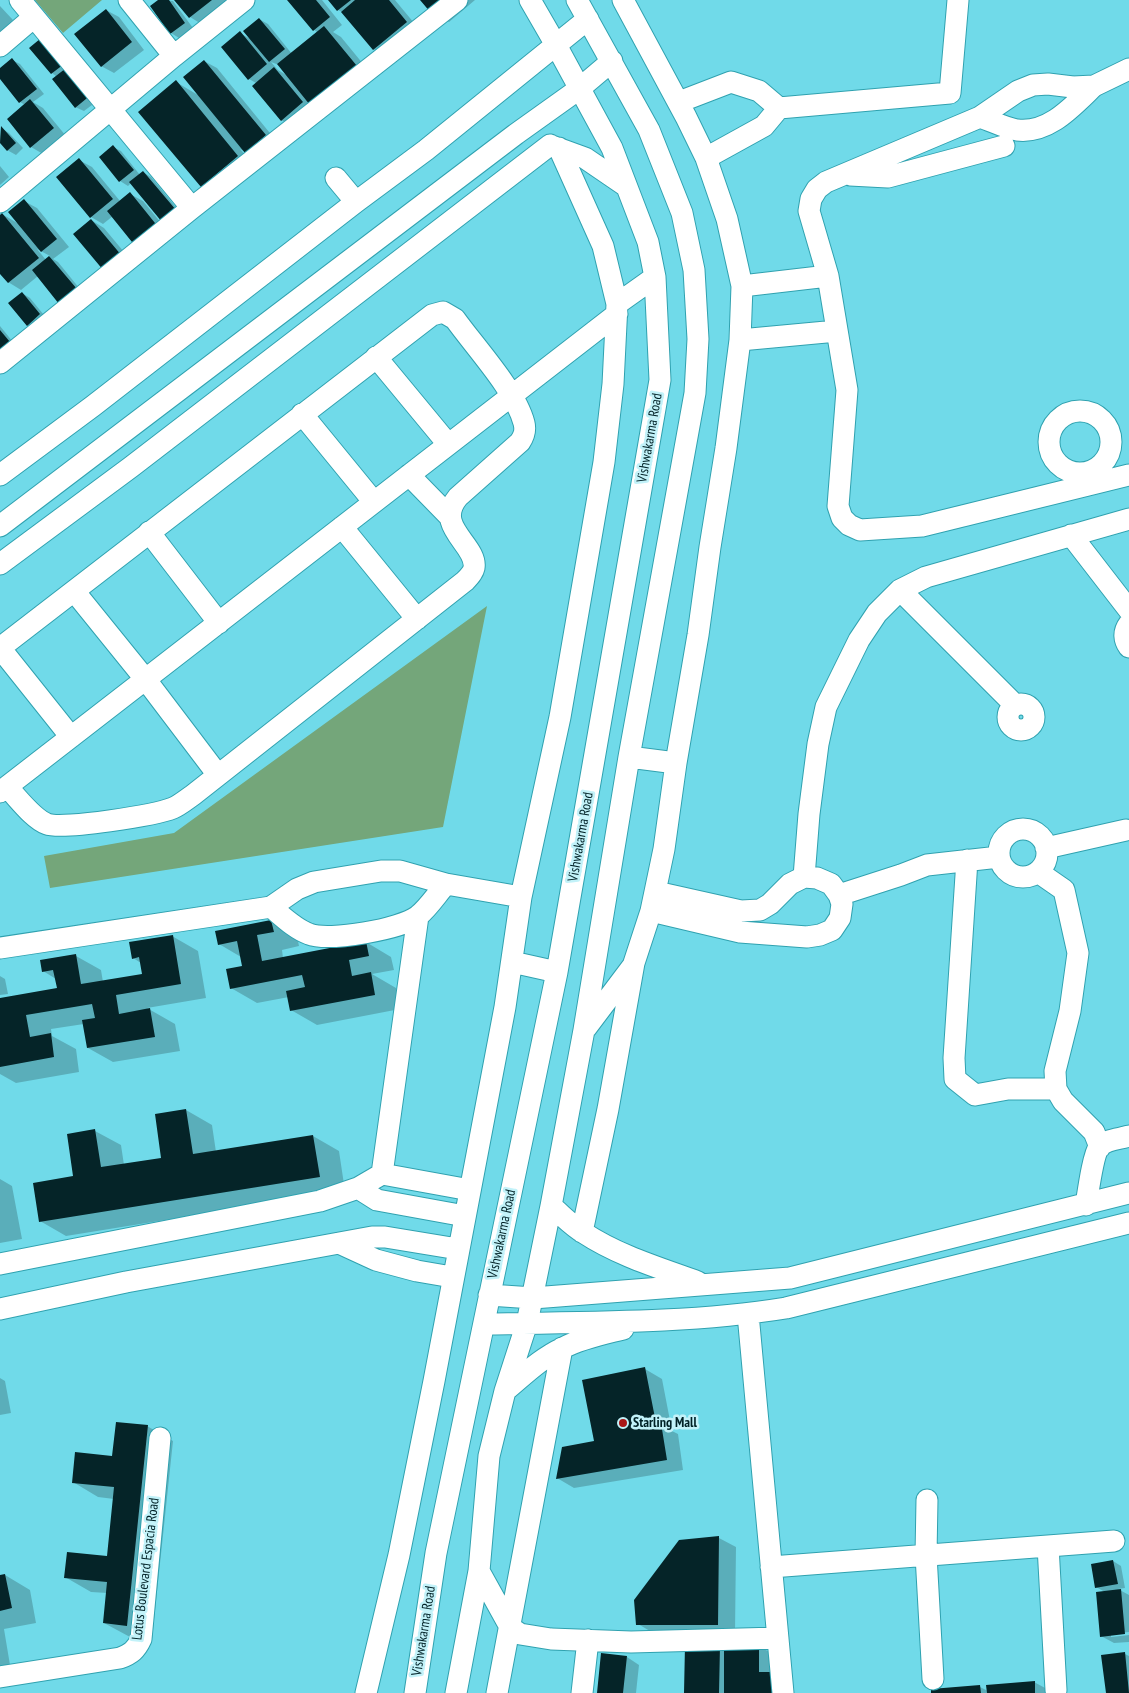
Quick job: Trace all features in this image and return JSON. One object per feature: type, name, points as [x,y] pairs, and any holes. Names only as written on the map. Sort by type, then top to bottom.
[{"type":"street","points":[[20,0],[192,208]]},
{"type":"street","points":[[129,0],[174,56]]},
{"type":"street","points":[[0,202],[174,56],[244,0]]},
{"type":"street","points":[[0,363],[192,208],[457,0]]},
{"type":"street","name":"Vishwakarma Road","points":[[415,1693],[436,1553],[557,972],[660,380],[655,277],[648,242],[612,148],[530,0]]},
{"type":"street","points":[[456,1693],[479,1571],[489,1456],[505,1391],[527,1323],[552,1206],[584,1030],[629,757],[696,393],[698,339],[694,270],[682,213],[649,130],[578,0]]},
{"type":"street","points":[[582,1232],[608,1109],[634,963],[654,902],[664,849],[676,763],[698,635],[740,340],[742,286],[727,219],[706,158],[679,102],[623,0]]},
{"type":"street","points":[[706,158],[764,126],[779,108],[950,93],[958,0]]},
{"type":"street","points":[[0,46],[34,17]]},
{"type":"street","points":[[0,475],[93,406],[426,150],[588,19]]},
{"type":"street","points":[[0,526],[516,134],[579,89],[612,61]]},
{"type":"street","points":[[980,117],[1016,130],[1030,130],[1054,122],[1094,86],[1129,69]]},
{"type":"street","points":[[679,102],[731,82],[759,91],[779,108]]},
{"type":"street","points":[[1068,481],[1048,444],[1053,426],[1059,419],[1075,411],[1092,413],[1106,424],[1110,432],[1111,449],[1108,457],[1116,472],[1068,481],[922,526],[860,530],[849,525],[842,518],[838,506],[847,390],[828,276],[810,211],[811,199],[826,182],[980,117],[1018,91],[1032,86],[1048,84],[1073,87],[1094,86]]},
{"type":"street","points":[[516,134],[585,158],[626,186]]},
{"type":"street","points":[[366,1693],[399,1555],[434,1381],[512,962],[521,897],[560,717],[604,462],[613,384],[617,309],[603,246],[554,146]]},
{"type":"street","points":[[0,564],[554,146]]},
{"type":"street","points":[[845,174],[888,177],[1004,146]]},
{"type":"street","points":[[336,178],[356,202]]},
{"type":"street","points":[[742,286],[828,276]]},
{"type":"street","points":[[71,737],[0,648],[420,322],[432,314],[443,312],[454,319],[512,395],[524,424],[525,434],[520,442],[452,504],[449,512],[450,517],[475,566],[465,581],[417,619],[175,807],[156,813],[63,826],[47,824],[37,818],[4,790],[512,395],[655,277]]},
{"type":"street","points":[[740,340],[837,331]]},
{"type":"street","points":[[376,357],[448,444]]},
{"type":"street","points":[[302,414],[374,502]]},
{"type":"street","points":[[409,475],[450,517]]},
{"type":"street","points":[[804,877],[809,814],[818,744],[826,707],[859,640],[877,613],[900,590],[926,577],[1129,519]]},
{"type":"street","points":[[342,527],[417,619]]},
{"type":"street","points":[[149,532],[219,623]]},
{"type":"street","points":[[1071,535],[1129,610]]},
{"type":"street","points":[[900,590],[1015,705]]},
{"type":"street","points":[[74,591],[146,680],[218,775]]},
{"type":"street","points":[[1129,624],[1124,638],[1129,648]]},
{"type":"street","points":[[629,757],[676,763]]},
{"type":"street","points":[[1020,829],[1027,829],[1041,836],[1046,848],[1046,859],[1043,866],[1031,876],[1015,876],[1008,872],[1002,865],[999,857],[1002,842],[1006,836],[1020,829]]},
{"type":"street","points":[[1046,848],[1126,830]]},
{"type":"street","points":[[839,895],[908,873],[919,867],[999,857]]},
{"type":"street","points":[[967,860],[954,1058],[955,1079],[975,1095],[1008,1089],[1056,1089]]},
{"type":"street","points":[[0,948],[271,908],[297,889],[314,882],[381,871],[400,871],[446,884],[521,897]]},
{"type":"street","points":[[1038,872],[1064,890],[1078,952],[1070,1011],[1055,1071],[1056,1089],[1063,1101],[1094,1132],[1100,1146]]},
{"type":"street","points":[[804,877],[817,878],[831,884],[839,895],[842,904],[840,918],[832,930],[820,936],[807,937],[740,932],[654,902],[741,911],[760,910],[770,904],[790,884],[804,877]]},
{"type":"street","points":[[271,908],[297,928],[310,935],[326,937],[377,931],[406,923],[418,916],[446,884]]},
{"type":"street","points":[[382,1174],[418,916]]},
{"type":"street","points":[[512,962],[557,972]]},
{"type":"street","points":[[584,1030],[634,963]]},
{"type":"street","points":[[1086,1205],[1096,1155],[1100,1146],[1129,1136]]},
{"type":"street","points":[[0,1264],[320,1201],[358,1188],[382,1174],[470,1190]]},
{"type":"street","points":[[358,1188],[377,1200],[465,1216]]},
{"type":"street","points":[[489,1296],[533,1298],[790,1278],[1129,1193]]},
{"type":"street","points":[[552,1206],[582,1232],[621,1253],[704,1285]]},
{"type":"street","points":[[485,1324],[657,1320],[748,1314],[796,1305],[1129,1223]]},
{"type":"street","points":[[0,1309],[126,1282],[372,1237],[385,1237],[458,1249]]},
{"type":"street","points":[[339,1243],[376,1260],[452,1278]]},
{"type":"street","points":[[748,1314],[783,1693]]},
{"type":"street","points":[[505,1391],[532,1367],[562,1348],[582,1340],[657,1320]]},
{"type":"street","points":[[497,1693],[522,1633],[562,1348]]},
{"type":"street","name":"Lotus Boulevard Espacia Road","points":[[0,1677],[120,1658],[130,1654],[137,1648],[141,1639],[160,1438]]},
{"type":"street","points":[[927,1500],[926,1555],[933,1679]]},
{"type":"street","points":[[772,1567],[1114,1541]]},
{"type":"street","points":[[1048,1546],[1056,1690]]},
{"type":"street","points":[[399,1555],[436,1553]]},
{"type":"street","points":[[479,1571],[522,1633],[588,1640],[631,1642],[778,1638]]},
{"type":"street","points":[[582,1693],[588,1640]]},
{"type":"green space","points":[[35,0],[102,0],[63,33]]},
{"type":"green space","points":[[487,606],[443,827],[50,888],[44,856],[174,833]]},
{"type":"building","points":[[158,0],[169,0],[185,23],[170,34],[150,6]]},
{"type":"building","points":[[174,0],[212,0],[189,18]]},
{"type":"building","points":[[287,0],[316,0],[330,17],[313,31]]},
{"type":"building","points":[[328,0],[351,0],[337,11]]},
{"type":"building","points":[[355,0],[389,0],[407,22],[373,50],[341,12]]},
{"type":"building","points":[[420,0],[447,0],[431,13]]},
{"type":"building","points":[[106,9],[132,42],[101,67],[74,34]]},
{"type":"building","points":[[259,18],[285,49],[269,62],[243,31]]},
{"type":"building","points":[[324,26],[357,66],[310,105],[277,64]]},
{"type":"building","points":[[240,31],[267,64],[248,80],[221,47]]},
{"type":"building","points":[[46,34],[68,61],[51,74],[29,48]]},
{"type":"building","points":[[12,58],[37,89],[19,103],[0,79],[0,68]]},
{"type":"building","points":[[204,60],[266,135],[245,153],[183,77]]},
{"type":"building","points":[[70,65],[92,94],[75,108],[52,79]]},
{"type":"building","points":[[274,67],[303,102],[281,121],[252,86]]},
{"type":"building","points":[[176,80],[238,156],[201,187],[138,112]]},
{"type":"building","points":[[30,99],[54,128],[30,148],[7,119]]},
{"type":"building","points":[[1,126],[16,143],[7,151],[0,143]]},
{"type":"building","points":[[113,145],[134,170],[119,182],[99,157]]},
{"type":"building","points":[[79,158],[113,199],[90,218],[56,177]]},
{"type":"building","points":[[143,171],[176,210],[162,222],[129,182]]},
{"type":"building","points":[[130,192],[159,228],[136,247],[107,211]]},
{"type":"building","points":[[24,199],[57,239],[41,252],[8,212]]},
{"type":"building","points":[[2,213],[39,258],[8,283],[0,274],[0,215]]},
{"type":"building","points":[[91,219],[122,256],[104,271],[73,234]]},
{"type":"building","points":[[49,256],[77,289],[59,304],[32,270]]},
{"type":"building","points":[[22,292],[40,314],[27,326],[8,303]]},
{"type":"building","points":[[0,330],[10,342],[0,350]]},
{"type":"building","points":[[271,920],[274,932],[257,935],[262,961],[366,941],[369,956],[349,960],[352,976],[371,972],[375,995],[290,1011],[286,991],[305,987],[302,975],[230,989],[226,969],[242,966],[237,941],[218,945],[215,931]]},
{"type":"building","points":[[173,935],[181,984],[116,995],[119,1014],[150,1008],[155,1037],[87,1048],[82,1020],[95,1018],[92,1004],[26,1015],[30,1037],[51,1033],[54,1057],[0,1067],[0,998],[57,988],[53,970],[42,972],[40,960],[76,954],[81,984],[142,974],[139,957],[132,959],[129,942]]},
{"type":"building","points":[[186,1109],[193,1154],[313,1135],[320,1177],[39,1222],[33,1183],[73,1176],[67,1134],[95,1129],[101,1167],[161,1158],[155,1114]]},
{"type":"building","name":"Starling Mall","points":[[645,1367],[656,1423],[661,1423],[667,1460],[556,1479],[562,1447],[594,1441],[582,1380]]},
{"type":"building","points":[[116,1422],[148,1425],[127,1626],[103,1623],[107,1582],[64,1578],[67,1552],[107,1556],[114,1487],[72,1483],[75,1452],[112,1456]]},
{"type":"building","points":[[719,1536],[718,1625],[636,1625],[634,1600],[679,1540]]},
{"type":"building","points":[[1113,1560],[1118,1584],[1095,1588],[1091,1564]]},
{"type":"building","points":[[5,1574],[12,1608],[0,1611],[0,1575]]},
{"type":"building","points":[[1121,1589],[1125,1634],[1100,1637],[1096,1592]]},
{"type":"building","points":[[685,1645],[720,1646],[719,1693],[684,1693]]},
{"type":"building","points":[[724,1645],[759,1645],[759,1672],[777,1672],[780,1693],[724,1693]]},
{"type":"building","points":[[1125,1652],[1129,1693],[1106,1693],[1101,1655]]},
{"type":"building","points":[[601,1653],[627,1656],[623,1693],[597,1693]]},
{"type":"building","points":[[1035,1681],[1035,1693],[987,1693],[986,1685]]},
{"type":"building","points":[[980,1685],[981,1693],[931,1693],[931,1689]]},
{"type":"place","name":"Starling Mall","points":[[623,1423]]}]
